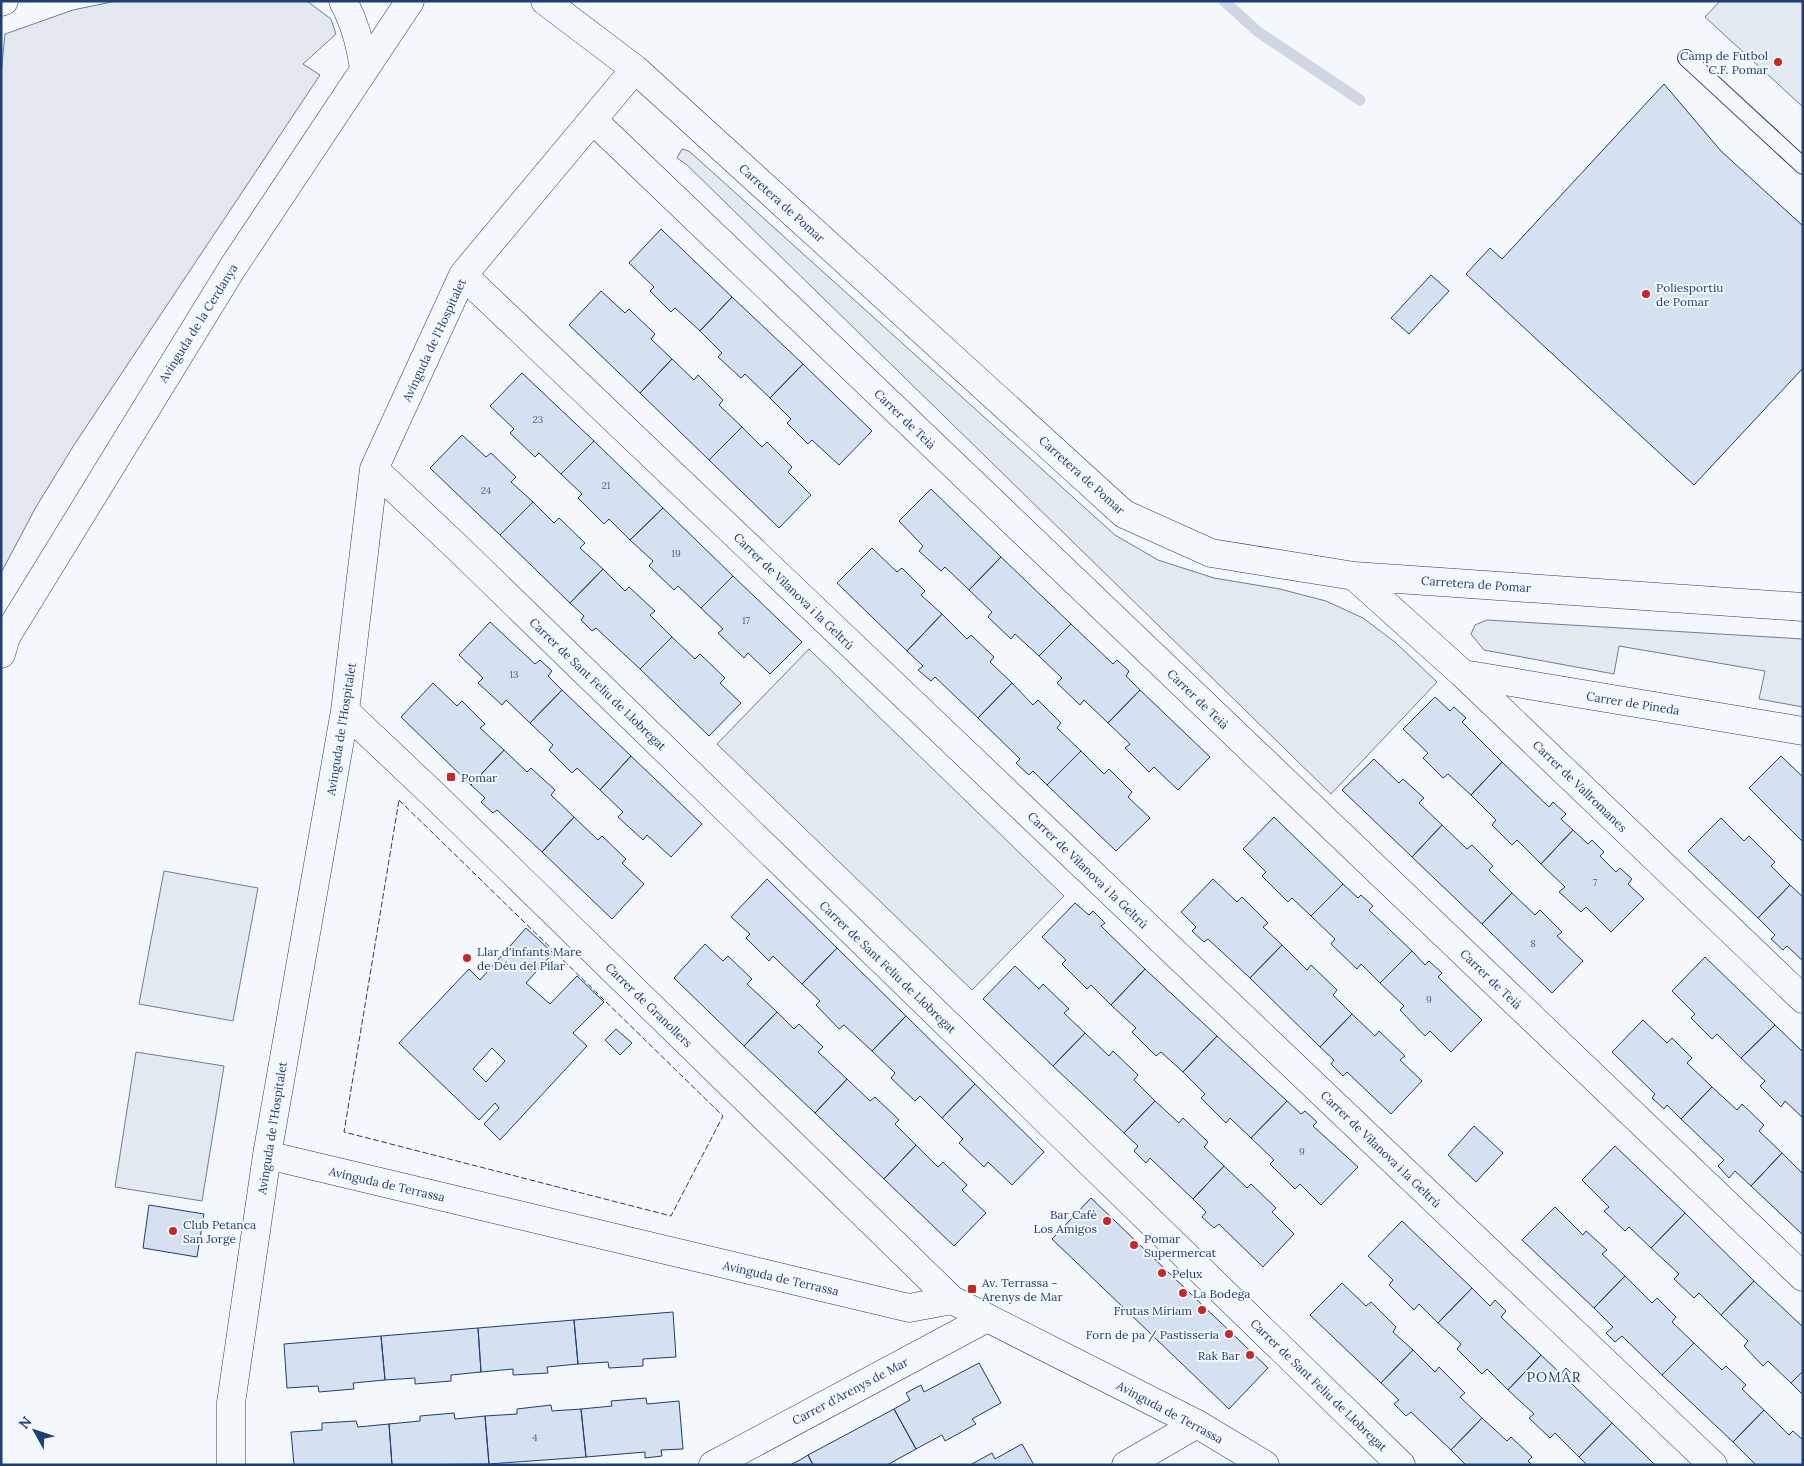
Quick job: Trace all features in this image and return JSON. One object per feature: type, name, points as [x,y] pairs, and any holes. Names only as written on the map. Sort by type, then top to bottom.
[{"type":"street","points":[[343,1],[352,17],[359,39],[364,68]]},
{"type":"street","name":"Avinguda de la Cerdanya","points":[[1,654],[6,637],[227,276],[410,1]]},
{"type":"street","name":"Carretera de Pomar","points":[[545,1],[635,69],[1124,514],[1210,553],[1354,576],[1803,607]]},
{"type":"street","name":"Avinguda de l'Hospitalet","points":[[231,1465],[231,1403],[267,1155],[346,711],[374,470],[463,275],[594,121],[635,69]]},
{"type":"street","name":"Carrer de Teià","points":[[594,121],[1803,1277]]},
{"type":"street","name":"Carrer de Vilanova i la Geltrú","points":[[463,275],[1713,1465]]},
{"type":"street","name":"Carrer de Sant Feliu de Llobregat","points":[[374,470],[474,564],[1401,1465]]},
{"type":"street","name":"Carrer de Vallromanes","points":[[1354,576],[1462,674],[1803,999]]},
{"type":"street","name":"Carrer de Pineda","points":[[1462,674],[1803,731]]},
{"type":"street","name":"Carrer de Granollers","points":[[346,711],[952,1300]]},
{"type":"street","name":"Avinguda de Terrassa","points":[[267,1155],[909,1308],[952,1300],[1197,1424],[1264,1465]]},
{"type":"street","name":"Carrer d'Arenys de Mar","points":[[713,1465],[987,1318]]},
{"type":"street","points":[[1126,1465],[1197,1424]]},
{"type":"lane","points":[[1686,58],[1803,166]]},
{"type":"shaded area","points":[[116,1],[307,1],[331,19],[336,34],[303,64],[320,75],[74,445],[36,507],[1,573],[1,75],[5,34],[73,10]]},
{"type":"shaded area","name":"Camp de Futbol C.F. Pomar","points":[[1720,1],[1803,1],[1803,107],[1705,17]]},
{"type":"shaded area","points":[[682,149],[689,151],[1115,535],[1158,560],[1214,578],[1280,589],[1326,601],[1363,618],[1396,643],[1437,682],[1331,794],[687,165],[677,158]]},
{"type":"shaded area","points":[[1487,620],[1803,639],[1803,707],[1759,699],[1765,671],[1619,646],[1614,674],[1484,650],[1471,634],[1475,625]]},
{"type":"shaded area","points":[[809,649],[1064,896],[972,990],[717,744]]},
{"type":"shaded area","points":[[164,871],[258,888],[233,1021],[139,1004]]},
{"type":"shaded area","points":[[136,1052],[224,1066],[202,1201],[115,1187]]},
{"type":"building","name":"Poliesportiu de Pomar","points":[[1664,84],[1721,151],[1803,226],[1803,368],[1694,485],[1466,274],[1490,248],[1502,259]]},
{"type":"building","points":[[661,229],[732,297],[700,331],[675,308],[671,312],[650,291],[654,287],[629,263]]},
{"type":"building","points":[[1431,275],[1449,291],[1409,334],[1391,318]]},
{"type":"building","points":[[601,291],[625,313],[629,309],[655,334],[651,339],[672,359],[640,393],[569,325]]},
{"type":"building","points":[[732,297],[803,364],[770,398],[745,374],[741,378],[718,357],[722,353],[700,331]]},
{"type":"building","points":[[672,359],[694,380],[698,375],[723,400],[719,405],[742,427],[709,460],[640,393]]},
{"type":"building","points":[[803,364],[872,431],[839,465],[812,440],[808,444],[787,423],[791,419],[770,398]]},
{"type":"building","points":[[522,373],[594,441],[561,474],[539,453],[535,457],[510,433],[514,429],[490,406]]},
{"type":"building","points":[[742,427],[762,447],[767,442],[792,467],[788,472],[811,495],[779,528],[709,460]]},
{"type":"building","points":[[462,435],[486,457],[491,453],[516,477],[511,482],[533,502],[500,535],[430,468]]},
{"type":"building","points":[[594,441],[663,508],[630,540],[609,519],[604,524],[578,498],[582,494],[561,474]]},
{"type":"building","points":[[931,489],[1001,557],[969,590],[945,567],[941,571],[919,551],[923,546],[899,521]]},
{"type":"building","points":[[533,502],[554,523],[559,518],[585,543],[580,548],[603,569],[570,603],[500,535]]},
{"type":"building","points":[[663,508],[733,576],[701,608],[678,586],[674,590],[649,566],[653,561],[630,540]]},
{"type":"building","points":[[872,548],[897,572],[902,568],[925,591],[921,595],[942,614],[907,651],[837,583]]},
{"type":"building","points":[[1001,557],[1071,624],[1039,656],[1015,634],[1011,639],[988,617],[992,612],[969,590]]},
{"type":"building","points":[[603,569],[625,591],[629,587],[655,611],[650,615],[672,637],[640,669],[596,628],[592,631],[581,620],[584,616],[570,603]]},
{"type":"building","points":[[733,576],[802,642],[770,674],[748,653],[744,658],[718,633],[723,629],[701,608]]},
{"type":"building","points":[[942,614],[967,639],[971,635],[994,657],[990,662],[1012,683],[978,718],[935,677],[931,681],[918,670],[923,666],[907,651]]},
{"type":"building","points":[[490,622],[535,664],[540,660],[552,671],[548,676],[562,690],[530,723],[506,700],[502,705],[478,683],[483,678],[459,655]]},
{"type":"building","points":[[1071,624],[1113,664],[1117,660],[1129,671],[1126,676],[1140,690],[1108,723],[1084,700],[1080,705],[1057,683],[1062,678],[1039,656]]},
{"type":"building","points":[[672,637],[695,659],[700,654],[725,678],[720,683],[741,703],[709,736],[640,669]]},
{"type":"building","points":[[433,683],[457,706],[462,701],[485,724],[480,728],[504,750],[471,785],[401,717]]},
{"type":"building","points":[[1012,683],[1033,705],[1038,700],[1061,723],[1057,728],[1081,751],[1047,785],[1033,771],[1029,775],[1016,763],[1020,759],[978,718]]},
{"type":"building","points":[[562,690],[631,756],[600,790],[577,768],[572,773],[549,750],[553,745],[530,723]]},
{"type":"building","points":[[1140,690],[1210,757],[1178,790],[1154,767],[1149,772],[1125,748],[1130,744],[1108,723]]},
{"type":"building","points":[[1435,697],[1450,711],[1454,707],[1466,718],[1462,722],[1502,762],[1471,795],[1448,774],[1443,778],[1423,758],[1428,753],[1403,729]]},
{"type":"building","points":[[504,750],[527,772],[531,768],[555,790],[551,795],[574,817],[542,852],[497,810],[493,813],[481,802],[485,798],[471,785]]},
{"type":"building","points":[[1081,751],[1104,774],[1109,769],[1132,792],[1128,797],[1150,818],[1116,851],[1047,785]]},
{"type":"building","points":[[631,756],[702,824],[671,857],[647,835],[643,840],[618,817],[623,812],[600,790]]},
{"type":"building","points":[[1781,756],[1803,777],[1803,842],[1749,788]]},
{"type":"building","points":[[1374,759],[1399,783],[1403,779],[1424,798],[1419,803],[1442,825],[1412,857],[1342,790]]},
{"type":"building","points":[[1502,762],[1549,807],[1553,802],[1566,814],[1561,819],[1573,830],[1541,864],[1517,840],[1512,845],[1492,825],[1496,820],[1471,795]]},
{"type":"building","points":[[574,817],[598,840],[602,836],[626,859],[622,863],[644,884],[612,919],[542,852]]},
{"type":"building","points":[[1274,817],[1343,884],[1311,916],[1292,898],[1288,902],[1262,876],[1266,872],[1243,849]]},
{"type":"building","points":[[1721,818],[1744,841],[1749,836],[1775,862],[1771,866],[1790,885],[1758,918],[1688,851]]},
{"type":"building","points":[[1442,825],[1467,849],[1472,845],[1493,866],[1489,870],[1512,893],[1482,924],[1412,857]]},
{"type":"building","points":[[1573,830],[1588,844],[1592,840],[1604,852],[1600,856],[1616,872],[1620,868],[1632,879],[1628,884],[1644,899],[1611,932],[1586,907],[1581,912],[1559,892],[1565,887],[1541,864]]},
{"type":"building","points":[[767,879],[837,948],[802,984],[773,956],[769,961],[746,938],[750,934],[731,917]]},
{"type":"building","points":[[1213,879],[1237,902],[1242,897],[1268,923],[1263,927],[1282,945],[1250,978],[1208,939],[1204,942],[1192,931],[1196,927],[1181,912]]},
{"type":"building","points":[[1343,884],[1358,898],[1361,895],[1373,906],[1369,910],[1412,951],[1380,983],[1361,964],[1357,969],[1331,944],[1335,939],[1311,916]]},
{"type":"building","points":[[1790,885],[1803,897],[1803,961],[1787,946],[1783,950],[1771,939],[1775,935],[1758,918]]},
{"type":"building","points":[[1512,893],[1535,915],[1540,910],[1562,932],[1557,936],[1583,961],[1552,993],[1482,924]]},
{"type":"building","points":[[1075,903],[1089,915],[1093,911],[1105,923],[1101,926],[1145,969],[1111,1005],[1091,985],[1087,989],[1062,964],[1066,960],[1042,937]]},
{"type":"building","points":[[526,928],[553,953],[526,983],[550,1004],[577,976],[604,1002],[573,1033],[587,1046],[500,1140],[484,1124],[499,1108],[495,1103],[479,1120],[399,1043],[469,969],[480,980]],"holes":[[[492,1048],[505,1061],[486,1082],[473,1069]]]},
{"type":"building","points":[[705,944],[723,961],[728,956],[752,979],[747,984],[777,1012],[744,1046],[674,978]]},
{"type":"building","points":[[1282,945],[1307,970],[1311,965],[1337,990],[1333,995],[1352,1014],[1320,1047],[1250,978]]},
{"type":"building","points":[[837,948],[906,1016],[872,1051],[844,1025],[839,1029],[816,1005],[820,1001],[802,984]]},
{"type":"building","points":[[1412,951],[1425,965],[1429,961],[1442,973],[1438,977],[1482,1020],[1451,1052],[1430,1031],[1425,1036],[1400,1010],[1404,1006],[1380,983]]},
{"type":"building","points":[[1705,957],[1775,1025],[1741,1058],[1717,1034],[1712,1039],[1691,1018],[1695,1014],[1672,991]]},
{"type":"building","points":[[1015,966],[1039,989],[1043,984],[1069,1009],[1064,1013],[1085,1033],[1053,1066],[983,999]]},
{"type":"building","points":[[1145,969],[1217,1036],[1183,1072],[1161,1052],[1156,1056],[1132,1032],[1136,1028],[1111,1005]]},
{"type":"building","points":[[777,1012],[794,1029],[799,1024],[823,1047],[818,1052],[847,1079],[815,1113],[744,1046]]},
{"type":"building","points":[[1352,1014],[1375,1036],[1379,1031],[1405,1056],[1400,1060],[1422,1081],[1391,1114],[1347,1072],[1343,1076],[1331,1064],[1334,1060],[1320,1047]]},
{"type":"building","points":[[906,1016],[975,1084],[942,1118],[920,1096],[915,1101],[891,1078],[895,1073],[872,1051]]},
{"type":"building","points":[[1643,1020],[1667,1043],[1672,1038],[1692,1058],[1687,1063],[1712,1087],[1681,1119],[1667,1105],[1664,1109],[1652,1098],[1655,1094],[1612,1052]]},
{"type":"building","points":[[1775,1025],[1803,1052],[1803,1118],[1785,1101],[1781,1107],[1760,1086],[1765,1081],[1741,1058]]},
{"type":"building","points":[[616,1029],[632,1043],[620,1055],[605,1040]]},
{"type":"building","points":[[1085,1033],[1109,1056],[1113,1051],[1138,1075],[1134,1080],[1155,1101],[1124,1133],[1053,1066]]},
{"type":"building","points":[[1217,1036],[1287,1101],[1251,1138],[1230,1118],[1226,1123],[1201,1098],[1205,1094],[1183,1072]]},
{"type":"building","points":[[847,1079],[870,1101],[875,1097],[899,1120],[895,1124],[916,1145],[884,1179],[815,1113]]},
{"type":"building","points":[[975,1084],[1044,1152],[1012,1185],[988,1162],[984,1167],[959,1143],[963,1139],[942,1118]]},
{"type":"building","points":[[1712,1087],[1737,1110],[1742,1104],[1764,1125],[1759,1131],[1782,1153],[1751,1186],[1735,1171],[1729,1178],[1718,1166],[1724,1160],[1681,1119]]},
{"type":"building","points":[[1155,1101],[1179,1123],[1183,1118],[1208,1142],[1204,1147],[1224,1166],[1193,1199],[1150,1158],[1146,1163],[1134,1151],[1138,1146],[1124,1133]]},
{"type":"building","points":[[1287,1101],[1301,1114],[1305,1111],[1317,1122],[1313,1126],[1358,1167],[1321,1205],[1300,1184],[1295,1189],[1270,1164],[1274,1160],[1251,1138]]},
{"type":"building","points":[[1474,1126],[1503,1153],[1476,1182],[1448,1155]]},
{"type":"building","points":[[916,1145],[938,1167],[943,1162],[967,1185],[962,1190],[986,1213],[954,1246],[884,1179]]},
{"type":"building","points":[[1615,1146],[1685,1213],[1651,1248],[1629,1227],[1625,1231],[1604,1211],[1609,1207],[1582,1180]]},
{"type":"building","points":[[1782,1153],[1803,1174],[1803,1235],[1751,1186]]},
{"type":"building","points":[[1224,1166],[1247,1188],[1251,1184],[1276,1208],[1272,1212],[1294,1234],[1263,1267],[1219,1224],[1214,1228],[1202,1217],[1206,1212],[1193,1199]]},
{"type":"building","points":[[1091,1198],[1268,1368],[1229,1409],[1052,1239]]},
{"type":"building","name":"Club Petanca San Jorge","points":[[149,1205],[204,1214],[197,1257],[143,1248]]},
{"type":"building","points":[[1555,1207],[1583,1235],[1586,1231],[1607,1250],[1602,1254],[1625,1276],[1594,1308],[1522,1240]]},
{"type":"building","points":[[1685,1213],[1754,1281],[1721,1315],[1699,1293],[1694,1298],[1674,1279],[1679,1274],[1651,1248]]},
{"type":"building","points":[[1402,1221],[1472,1288],[1438,1323],[1419,1304],[1414,1310],[1389,1285],[1393,1280],[1368,1256]]},
{"type":"building","points":[[1625,1276],[1652,1303],[1657,1298],[1676,1317],[1672,1322],[1694,1343],[1662,1375],[1622,1336],[1615,1342],[1606,1333],[1613,1327],[1594,1308]]},
{"type":"building","points":[[1754,1281],[1803,1327],[1803,1371],[1791,1383],[1768,1361],[1763,1366],[1744,1346],[1748,1341],[1721,1315]]},
{"type":"building","points":[[1342,1283],[1366,1306],[1371,1302],[1396,1327],[1393,1332],[1413,1350],[1381,1383],[1310,1315]]},
{"type":"building","points":[[1472,1288],[1490,1306],[1495,1300],[1506,1311],[1501,1317],[1541,1355],[1508,1390],[1487,1369],[1482,1374],[1457,1349],[1461,1344],[1438,1323]]},
{"type":"building","points":[[673,1312],[676,1357],[643,1359],[643,1366],[609,1368],[608,1362],[578,1364],[574,1320]]},
{"type":"building","points":[[574,1320],[578,1364],[547,1367],[548,1373],[513,1375],[513,1369],[481,1372],[478,1328]]},
{"type":"building","points":[[478,1328],[481,1372],[451,1375],[451,1381],[415,1384],[415,1378],[385,1380],[381,1336]]},
{"type":"building","points":[[381,1336],[385,1380],[353,1383],[354,1389],[319,1392],[318,1386],[287,1388],[284,1344]]},
{"type":"building","points":[[1694,1343],[1722,1370],[1726,1366],[1746,1385],[1742,1389],[1764,1410],[1733,1442],[1662,1375]]},
{"type":"building","points":[[1413,1350],[1435,1372],[1439,1367],[1465,1393],[1460,1397],[1482,1418],[1451,1450],[1411,1412],[1406,1416],[1394,1404],[1399,1400],[1381,1383]]},
{"type":"building","points":[[1541,1355],[1561,1374],[1566,1368],[1575,1377],[1570,1382],[1612,1423],[1579,1457],[1555,1433],[1550,1438],[1529,1418],[1534,1414],[1508,1390]]},
{"type":"building","points":[[979,1363],[1001,1403],[972,1419],[976,1424],[945,1441],[942,1435],[916,1449],[894,1409],[910,1400],[906,1393],[921,1385],[924,1392]]},
{"type":"building","points":[[1803,1371],[1803,1395],[1791,1383]]},
{"type":"building","points":[[646,1398],[647,1404],[679,1401],[683,1449],[661,1450],[662,1456],[645,1458],[645,1452],[586,1457],[581,1409],[612,1406],[611,1401]]},
{"type":"building","points":[[551,1405],[552,1411],[581,1409],[586,1457],[489,1464],[485,1416],[517,1414],[517,1409]]},
{"type":"building","points":[[894,1409],[916,1449],[887,1465],[813,1465],[808,1455]]},
{"type":"building","points":[[1764,1410],[1789,1435],[1793,1431],[1803,1440],[1803,1465],[1756,1465],[1733,1442]]},
{"type":"building","points":[[454,1413],[455,1419],[485,1416],[489,1464],[392,1465],[389,1424],[420,1421],[420,1416]]},
{"type":"building","points":[[1482,1418],[1507,1441],[1511,1437],[1532,1457],[1528,1461],[1532,1465],[1466,1465],[1451,1450]]},
{"type":"building","points":[[356,1421],[358,1427],[389,1424],[392,1465],[294,1465],[291,1432],[322,1430],[322,1423]]},
{"type":"building","points":[[1612,1423],[1655,1465],[1587,1465],[1579,1457]]},
{"type":"building","points":[[1022,1444],[1034,1465],[970,1465],[992,1453],[995,1459]]},
{"type":"building","points":[[808,1455],[813,1465],[790,1465],[800,1460]]},
{"type":"waterway","points":[[1224,1],[1257,31],[1360,100]]},
{"type":"fence","points":[[399,800],[723,1116],[671,1216],[344,1132],[399,800]]},
{"type":"place","name":"Camp de Futbol C.F. Pomar","points":[[1778,62]]},
{"type":"place","name":"Poliesportiu de Pomar","points":[[1646,294]]},
{"type":"place","name":"Pomar","points":[[451,777]]},
{"type":"place","name":"Llar d'infants Mare de Déu del Pilar","points":[[467,958]]},
{"type":"place","name":"Bar Cafè Los Amigos","points":[[1107,1221]]},
{"type":"place","name":"Club Petanca San Jorge","points":[[173,1231]]},
{"type":"place","name":"Pomar Supermercat","points":[[1134,1245]]},
{"type":"place","name":"Pelux","points":[[1162,1273]]},
{"type":"place","name":"Av. Terrassa - Arenys de Mar","points":[[972,1289]]},
{"type":"place","name":"La Bodega","points":[[1183,1293]]},
{"type":"place","name":"Frutas Míriam","points":[[1202,1310]]},
{"type":"place","name":"Forn de pa / Pastisseria","points":[[1229,1334]]},
{"type":"place","name":"Rak Bar","points":[[1250,1355]]},
{"type":"district","name":"POMAR","points":[[1554,1377]]}]
